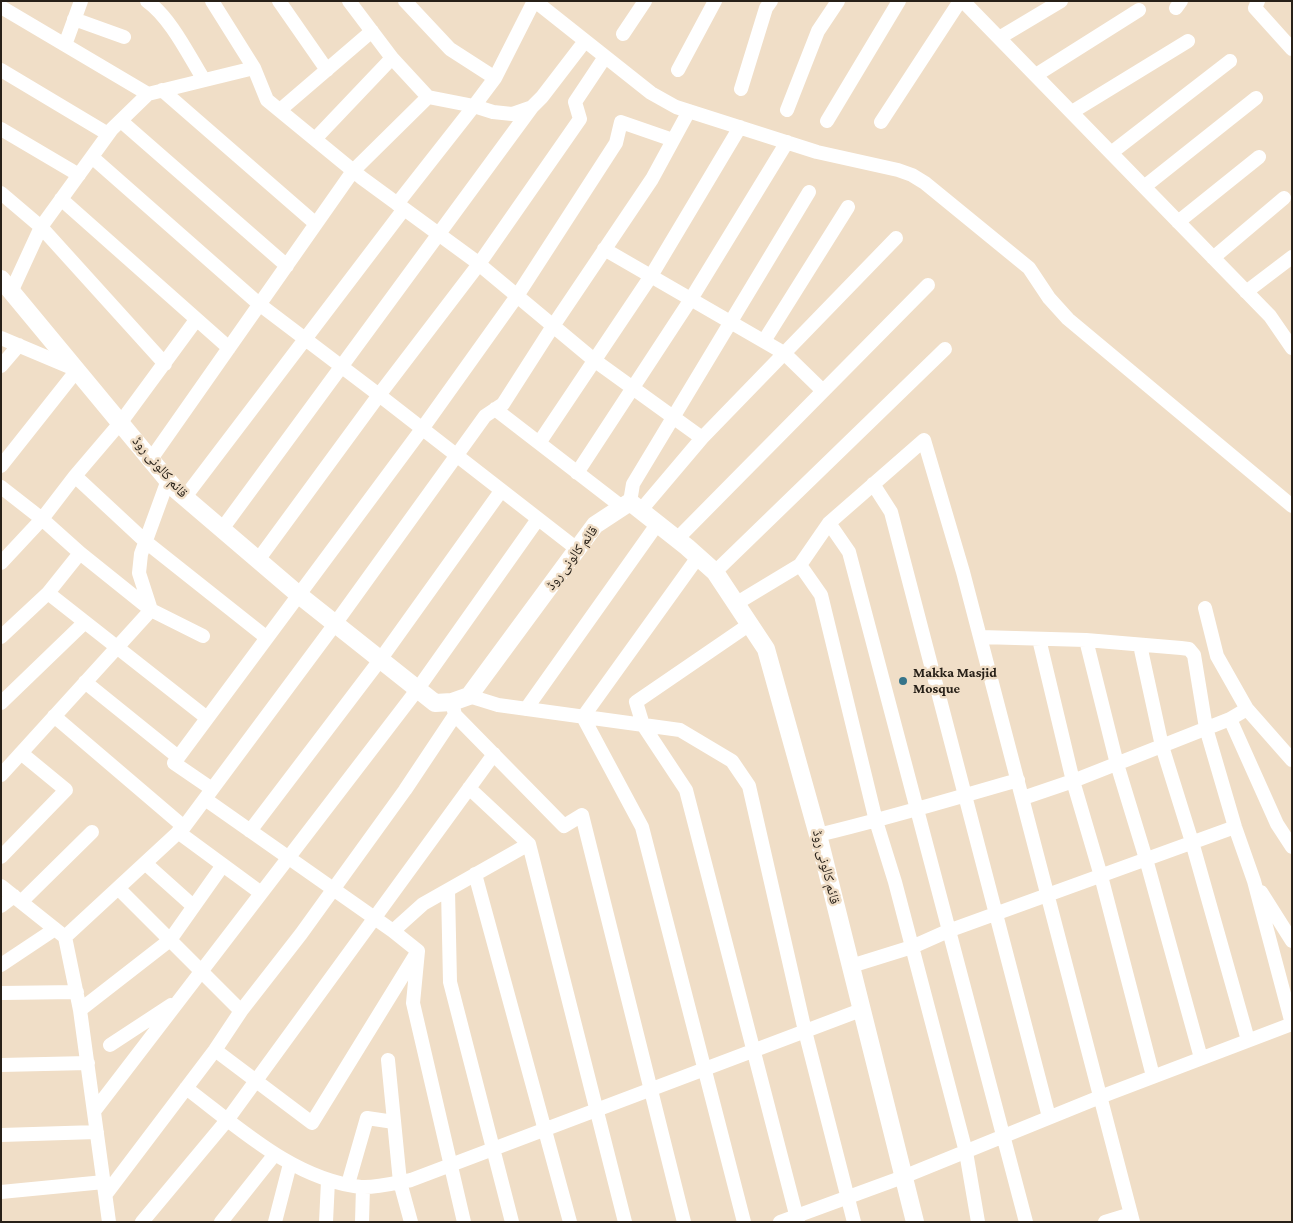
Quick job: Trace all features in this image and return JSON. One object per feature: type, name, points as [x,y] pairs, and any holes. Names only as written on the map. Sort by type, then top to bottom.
[{"type":"street","points":[[65,45],[81,1]]},
{"type":"street","points":[[147,1],[168,24],[204,80]]},
{"type":"street","points":[[212,1],[254,68],[267,100],[353,171],[479,264],[595,360],[702,438]]},
{"type":"street","points":[[279,1],[327,70]]},
{"type":"street","points":[[349,1],[392,58],[428,97],[474,106],[493,112],[512,114],[532,107]]},
{"type":"street","points":[[406,1],[450,49],[495,78]]},
{"type":"street","points":[[185,497],[306,339],[495,78],[534,1],[651,93],[676,106],[817,152],[898,170],[912,175],[925,183],[1029,268],[1050,298],[1068,319],[1292,506]]},
{"type":"street","points":[[623,34],[645,1]]},
{"type":"street","points":[[678,70],[715,1]]},
{"type":"street","points":[[741,90],[766,8],[771,1]]},
{"type":"street","points":[[787,110],[818,31],[838,1]]},
{"type":"street","points":[[827,121],[899,1]]},
{"type":"street","points":[[881,122],[962,1],[1270,316],[1292,348]]},
{"type":"street","points":[[999,38],[1062,1]]},
{"type":"street","points":[[1258,1],[1255,8],[1292,49]]},
{"type":"street","points":[[1,7],[148,94]]},
{"type":"street","points":[[1036,75],[1139,10]]},
{"type":"street","points":[[74,19],[124,37]]},
{"type":"street","points":[[280,110],[372,31]]},
{"type":"street","points":[[222,529],[532,107],[542,97],[585,41]]},
{"type":"street","points":[[1072,112],[1188,41]]},
{"type":"street","points":[[258,560],[379,395],[479,264],[580,119],[575,102],[605,57]]},
{"type":"street","points":[[315,139],[392,58]]},
{"type":"street","points":[[1111,153],[1230,61]]},
{"type":"street","points":[[6,285],[41,227],[108,134],[148,94],[254,68]]},
{"type":"street","points":[[1,70],[108,134]]},
{"type":"street","points":[[162,90],[316,224]]},
{"type":"street","points":[[151,459],[353,171],[428,97]]},
{"type":"street","points":[[1144,187],[1256,98]]},
{"type":"street","points":[[1,966],[60,933],[118,888],[181,829],[335,624],[485,416],[503,404],[652,179],[690,111]]},
{"type":"street","points":[[121,120],[287,266]]},
{"type":"street","points":[[418,952],[393,931],[250,831],[174,763],[422,429],[517,296],[616,143],[621,122],[673,140]]},
{"type":"street","points":[[539,443],[651,276],[740,127]]},
{"type":"street","points":[[1,129],[79,175]]},
{"type":"street","points":[[577,472],[691,299],[787,142]]},
{"type":"street","points":[[92,157],[260,304],[577,549]]},
{"type":"street","points":[[1178,222],[1259,157]]},
{"type":"street","points":[[631,506],[632,484],[809,192]]},
{"type":"street","points":[[1,193],[41,227],[165,364]]},
{"type":"street","points":[[1214,258],[1284,198]]},
{"type":"street","points":[[61,199],[229,348]]},
{"type":"street","points":[[764,341],[848,207]]},
{"type":"street","points":[[631,506],[702,438],[896,238]]},
{"type":"street","points":[[604,249],[784,353],[823,391]]},
{"type":"street","points":[[1246,292],[1292,257]]},
{"type":"street","name":"قائم کالونی روڈ","points":[[6,285],[168,480],[185,497],[299,595],[417,690],[435,702],[454,709]]},
{"type":"street","points":[[677,539],[928,285]]},
{"type":"street","points":[[1,563],[42,519],[120,422],[196,320]]},
{"type":"street","points":[[1,338],[77,370],[1,466]]},
{"type":"street","points":[[1,366],[19,345]]},
{"type":"street","points":[[715,572],[945,348]]},
{"type":"street","points":[[495,409],[577,472],[631,506]]},
{"type":"street","points":[[737,603],[800,566],[828,523],[924,440],[963,572],[1132,1218],[1105,1222]]},
{"type":"street","points":[[75,476],[146,542],[267,638]]},
{"type":"street","points":[[151,610],[139,573],[141,554],[168,480]]},
{"type":"street","points":[[872,484],[891,512],[1049,1118]]},
{"type":"street","points":[[1,487],[151,610],[203,636]]},
{"type":"street","points":[[250,831],[380,660],[501,491]]},
{"type":"street","name":"قائم کالونی روڈ","points":[[469,696],[595,525],[631,506],[658,523],[715,572],[766,649],[818,835],[915,1222]]},
{"type":"street","points":[[95,1110],[417,690],[538,519]]},
{"type":"street","points":[[526,709],[658,523]]},
{"type":"street","points":[[828,523],[849,552],[1026,1222]]},
{"type":"street","points":[[1,637],[48,593],[80,553]]},
{"type":"street","points":[[583,717],[698,557]]},
{"type":"street","points":[[800,566],[821,595],[876,822],[895,882],[966,1152],[978,1222]]},
{"type":"street","points":[[48,593],[207,718]]},
{"type":"street","points":[[1205,608],[1217,656],[1247,709],[1292,760]]},
{"type":"street","points":[[1,775],[151,610]]},
{"type":"street","points":[[1,703],[85,622]]},
{"type":"street","points":[[750,624],[636,702],[643,725],[686,790],[798,1219]]},
{"type":"street","points":[[780,1222],[798,1219],[848,1197],[966,1152],[1100,1096],[1292,1024],[1254,881],[1235,827],[1206,728],[1194,655],[1189,649],[1086,640],[980,637]]},
{"type":"street","points":[[1039,639],[1073,782],[1101,876],[1153,1076]]},
{"type":"street","points":[[1086,640],[1117,764],[1146,859],[1201,1058]]},
{"type":"street","points":[[1140,645],[1162,746],[1192,842],[1248,1040]]},
{"type":"street","points":[[85,682],[178,758]]},
{"type":"street","points":[[1,1192],[105,1188],[186,1088],[301,934],[333,890],[454,709],[469,696],[498,705],[680,730],[732,762],[749,786],[805,1031],[854,1222]]},
{"type":"street","points":[[454,709],[494,754],[564,826],[582,815],[684,1222]]},
{"type":"street","points":[[1023,798],[1073,782],[1230,719],[1247,709]]},
{"type":"street","points":[[54,716],[223,865],[261,893]]},
{"type":"street","points":[[583,717],[642,827],[744,1222]]},
{"type":"street","points":[[1230,719],[1277,824],[1292,847]]},
{"type":"street","points":[[1,857],[66,790],[21,753]]},
{"type":"street","points":[[142,1222],[228,1119],[494,754]]},
{"type":"street","points":[[818,835],[876,822],[916,808],[1018,780]]},
{"type":"street","points":[[469,788],[529,844],[625,1222]]},
{"type":"street","points":[[851,966],[912,947],[948,931],[1235,827]]},
{"type":"street","points":[[1,906],[17,899],[92,832]]},
{"type":"street","points":[[393,931],[423,904],[529,844]]},
{"type":"street","points":[[145,863],[194,906]]},
{"type":"street","points":[[80,1010],[170,940],[223,865]]},
{"type":"street","points":[[475,874],[570,1222]]},
{"type":"street","points":[[1254,881],[1292,941]]},
{"type":"street","points":[[1,886],[60,933],[80,1010],[109,1222]]},
{"type":"street","points":[[118,888],[241,1012]]},
{"type":"street","points":[[448,890],[450,982],[512,1222]]},
{"type":"street","points":[[215,1050],[255,1082],[312,1123],[418,952]]},
{"type":"street","points":[[418,952],[413,1003],[464,1222]]},
{"type":"street","points":[[1,993],[76,992]]},
{"type":"street","points":[[110,1045],[180,999]]},
{"type":"street","points":[[186,1088],[290,1164],[328,1181],[363,1187],[411,1180],[861,1010]]},
{"type":"street","points":[[388,1060],[400,1182],[411,1222]]},
{"type":"street","points":[[1,1065],[88,1063]]},
{"type":"street","points":[[348,1184],[367,1118],[394,1122]]},
{"type":"street","points":[[1,1135],[98,1132]]},
{"type":"street","points":[[221,1222],[275,1154]]},
{"type":"street","points":[[275,1222],[290,1164]]},
{"type":"street","points":[[326,1222],[328,1181]]},
{"type":"street","points":[[362,1222],[363,1187]]},
{"type":"place","name":"Makka Masjid Mosque","points":[[903,681]]}]
